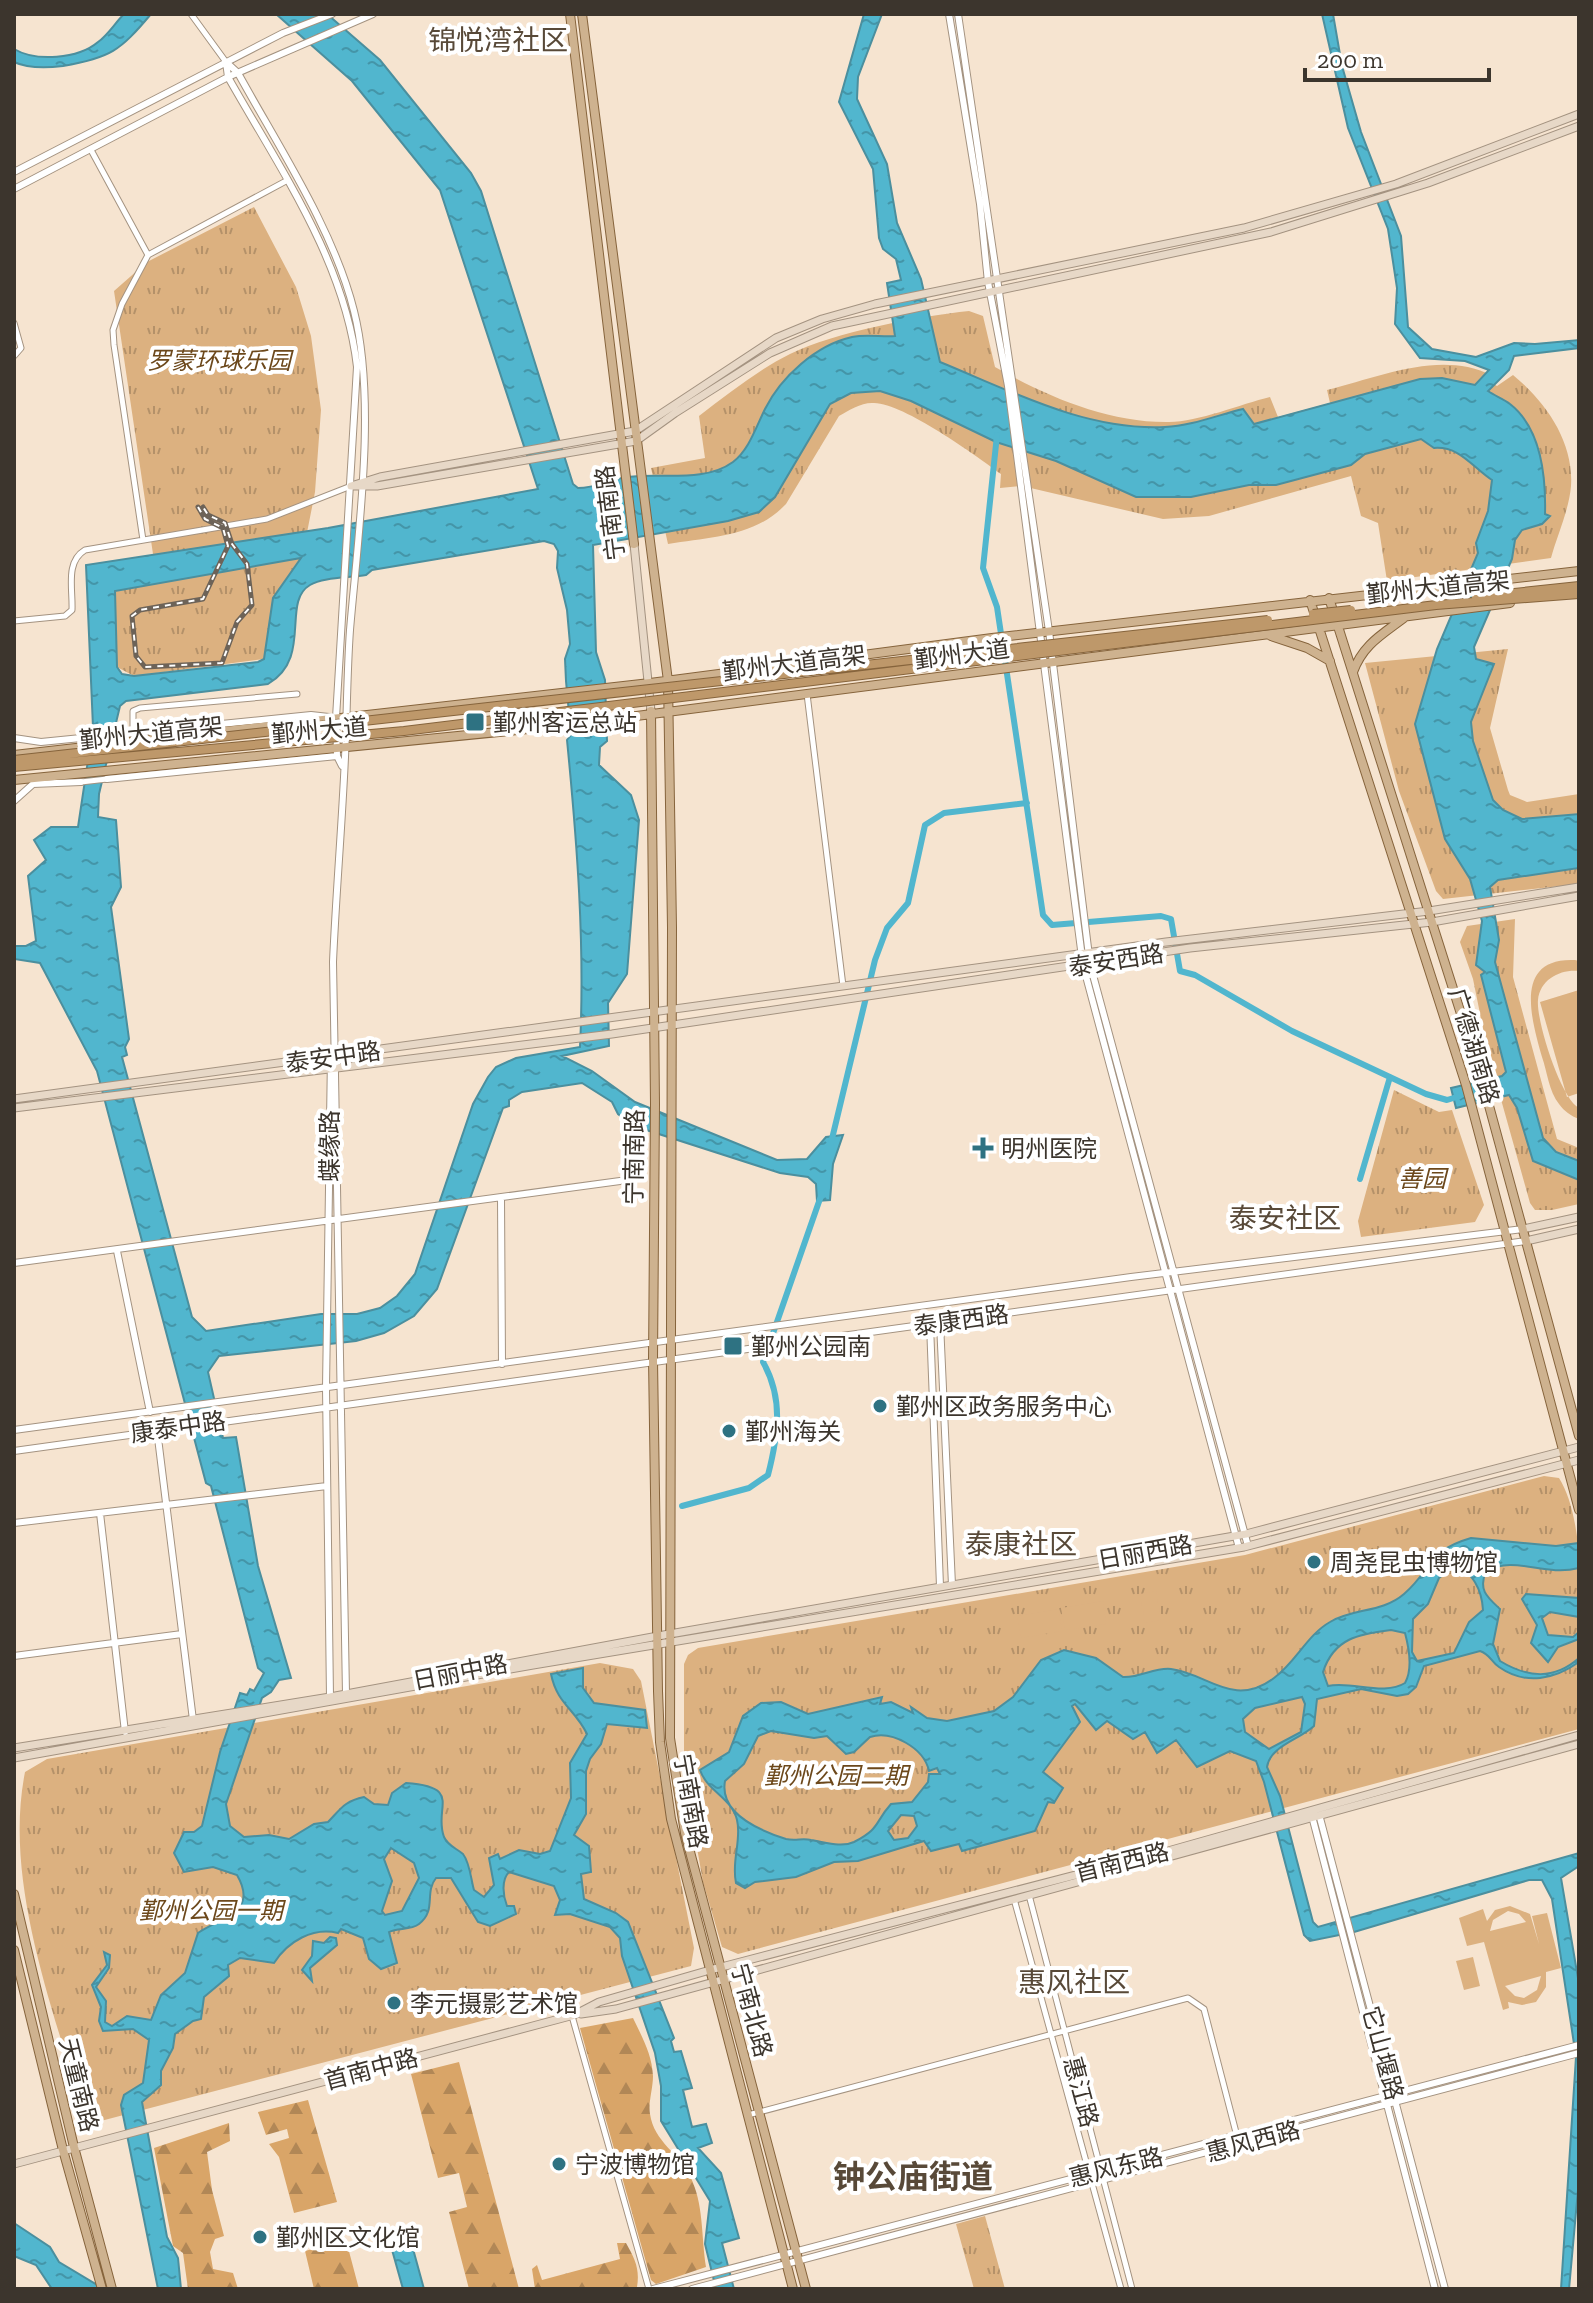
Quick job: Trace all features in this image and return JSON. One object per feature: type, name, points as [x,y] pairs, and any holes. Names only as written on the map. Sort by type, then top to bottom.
[{"type":"highway","name":"鄞州大道高架","points":[[14,758],[1579,586]]},
{"type":"highway","name":"鄞州大道高架","points":[[14,767],[404,731],[1420,607],[1579,595]]},
{"type":"main road","name":"宁南南路","points":[[570,14],[650,683],[655,1104],[653,1360],[660,1742],[671,1819],[715,1969],[713,1982],[793,2289]]},
{"type":"main road","name":"宁南南路","points":[[582,14],[668,681],[672,1358],[670,1738]]},
{"type":"main road","points":[[351,486],[560,443],[621,433],[636,436],[776,338],[822,319],[875,304],[1146,251],[1328,206],[1396,184],[1579,114]]},
{"type":"main road","points":[[361,484],[622,445],[798,338],[832,326],[1334,215],[1579,126]]},
{"type":"main road","name":"鄞州大道","points":[[14,758],[81,748],[116,739],[668,681],[992,638],[1579,571]]},
{"type":"main road","name":"鄞州大道","points":[[14,780],[81,777],[559,726],[651,711],[1019,668],[1579,595]]},
{"type":"main road","name":"广德湖南路","points":[[1329,598],[1482,1080],[1579,1436]]},
{"type":"main road","name":"广德湖南路","points":[[1310,600],[1473,1107],[1579,1510]]},
{"type":"main road","points":[[1353,672],[1360,653],[1373,639],[1406,616]]},
{"type":"main road","points":[[1266,634],[1307,648],[1330,661]]},
{"type":"main road","name":"泰安西路","points":[[653,1014],[1166,942],[1429,911],[1579,887]]},
{"type":"main road","name":"泰安西路","points":[[653,1029],[1190,948],[1432,922],[1579,896]]},
{"type":"main road","name":"泰安中路","points":[[14,1108],[334,1055],[653,1014]]},
{"type":"main road","name":"泰安中路","points":[[128,1088],[333,1068],[653,1029]]},
{"type":"main road","name":"泰安中路","points":[[14,1099],[101,1092]]},
{"type":"main road","name":"泰康西路","points":[[1523,1229],[1579,1217]]},
{"type":"main road","name":"泰康西路","points":[[1526,1241],[1579,1229]]},
{"type":"main road","name":"日丽西路","points":[[658,1636],[1241,1535],[1579,1447]]},
{"type":"main road","name":"日丽西路","points":[[658,1646],[1239,1548],[1487,1481],[1579,1460]]},
{"type":"main road","name":"日丽中路","points":[[346,1697],[658,1636]]},
{"type":"main road","name":"日丽中路","points":[[264,1710],[658,1646]]},
{"type":"main road","points":[[14,1758],[346,1697]]},
{"type":"main road","points":[[14,1748],[231,1716]]},
{"type":"main road","name":"首南西路","points":[[614,1998],[1168,1851],[1579,1735]]},
{"type":"main road","name":"宁南北路","points":[[670,1738],[685,1833],[715,1969],[723,1979],[806,2289]]},
{"type":"main road","name":"首南西路","points":[[616,2009],[1316,1819],[1579,1744]]},
{"type":"main road","name":"天童南路","points":[[14,1894],[74,2147],[112,2287]]},
{"type":"main road","name":"天童南路","points":[[14,1950],[63,2150],[102,2289]]},
{"type":"main road","name":"首南中路","points":[[572,2016],[614,1998]]},
{"type":"main road","name":"首南中路","points":[[74,2147],[572,2016],[616,2009]]},
{"type":"main road","name":"首南中路","points":[[572,2016],[604,2011]]},
{"type":"main road","points":[[14,2164],[74,2147]]},
{"type":"street","points":[[191,14],[226,62],[238,73],[295,177],[349,292],[364,369],[361,484],[340,717]]},
{"type":"street","points":[[14,172],[283,33],[332,14]]},
{"type":"street","points":[[14,189],[228,77],[346,23],[373,14]]},
{"type":"street","points":[[949,14],[980,204],[988,282],[1008,386],[1045,632]]},
{"type":"street","points":[[958,14],[1000,290],[1045,632],[1079,936],[1085,953]]},
{"type":"street","points":[[226,62],[228,77],[334,272],[351,321],[357,367],[344,583],[340,717]]},
{"type":"street","points":[[91,150],[148,255]]},
{"type":"street","points":[[143,540],[113,330],[122,304],[148,255],[286,181]]},
{"type":"street","points":[[14,323],[21,353],[14,356]]},
{"type":"street","points":[[14,621],[65,616],[72,610],[75,556],[85,550],[267,519],[351,486]]},
{"type":"street","points":[[1048,663],[1086,964],[1241,1535],[1248,1546]]},
{"type":"street","points":[[807,693],[843,986]]},
{"type":"street","points":[[133,733],[133,711],[140,708],[297,694]]},
{"type":"street","points":[[14,738],[41,742],[116,739],[133,733],[311,715],[340,717]]},
{"type":"street","name":"蝶缘路","points":[[330,1697],[326,1388],[334,1055],[333,962],[343,768],[340,717]]},
{"type":"street","points":[[14,801],[33,784],[81,777]]},
{"type":"street","name":"蝶缘路","points":[[333,1068],[340,1220],[346,1697]]},
{"type":"street","points":[[14,1263],[620,1181]]},
{"type":"street","points":[[501,1197],[502,1364]]},
{"type":"street","name":"泰康西路","points":[[341,1386],[1169,1272],[1523,1229]]},
{"type":"street","name":"泰康西路","points":[[341,1405],[653,1360],[751,1350],[1509,1246],[1526,1241]]},
{"type":"street","points":[[117,1251],[150,1412]]},
{"type":"street","points":[[940,1323],[952,1585]]},
{"type":"street","points":[[930,1324],[940,1586]]},
{"type":"street","name":"康泰中路","points":[[14,1430],[341,1386]]},
{"type":"street","name":"康泰中路","points":[[14,1451],[341,1405]]},
{"type":"street","points":[[157,1430],[193,1720]]},
{"type":"street","points":[[14,1523],[327,1486]]},
{"type":"street","points":[[100,1513],[125,1732]]},
{"type":"street","points":[[1239,1548],[1241,1535]]},
{"type":"street","points":[[14,1656],[182,1634]]},
{"type":"street","name":"它山堰路","points":[[1316,1819],[1445,2289]]},
{"type":"street","name":"它山堰路","points":[[1316,1819],[1435,2289]]},
{"type":"street","name":"惠江路","points":[[1029,1895],[1132,2289]]},
{"type":"street","name":"惠江路","points":[[1014,1899],[1121,2289]]},
{"type":"street","points":[[747,2115],[1188,1998],[1200,2003],[1238,2141]]},
{"type":"street","points":[[572,2016],[651,2289]]},
{"type":"street","name":"惠风东路","points":[[651,2289],[1102,2171],[1238,2141],[1576,2050]]},
{"type":"street","name":"惠风西路","points":[[787,2264],[1238,2141]]},
{"type":"street","points":[[692,2289],[787,2264]]},
{"type":"green space","name":"罗蒙环球乐园","points":[[254,207],[296,287],[311,336],[321,410],[315,492],[302,558],[273,598],[264,659],[134,676],[117,667],[115,591],[157,581],[114,291],[147,262]]},
{"type":"green space","points":[[969,311],[983,316],[995,367],[1078,406],[1146,421],[1193,419],[1270,397],[1278,417],[1330,403],[1327,390],[1431,365],[1471,368],[1491,375],[1487,380],[1497,386],[1513,375],[1547,410],[1568,454],[1570,495],[1551,558],[1387,581],[1378,523],[1361,516],[1351,476],[1209,516],[1163,519],[1022,486],[1000,488],[1001,474],[958,443],[903,412],[874,403],[860,405],[839,416],[786,504],[774,515],[732,534],[668,544],[651,468],[705,458],[699,416],[766,367],[809,346],[878,326]]},
{"type":"green space","points":[[1508,649],[1490,728],[1508,790],[1510,795],[1527,802],[1579,794],[1579,884],[1443,899],[1436,891],[1399,791],[1365,663]]},
{"type":"green space","points":[[1515,919],[1513,977],[1557,1139],[1579,1148],[1579,1204],[1552,1210],[1535,1210],[1530,1203],[1488,1053],[1473,979],[1460,942],[1467,926]]},
{"type":"green space","points":[[1579,961],[1579,971],[1552,977],[1543,986],[1538,1010],[1551,1058],[1565,1090],[1579,1108],[1579,1119],[1563,1109],[1553,1094],[1531,1010],[1534,980],[1542,969],[1555,962]]},
{"type":"green space","points":[[1579,990],[1579,1093],[1567,1097],[1540,1002]]},
{"type":"green space","name":"善园","points":[[1394,1090],[1439,1112],[1452,1110],[1484,1205],[1475,1222],[1361,1237],[1358,1221]]},
{"type":"green space","name":"鄞州公园二期","points":[[1544,1476],[1559,1478],[1576,1530],[1581,1599],[1579,1729],[738,1954],[722,1947],[703,1882],[684,1774],[684,1664],[688,1655],[698,1648],[1245,1555]]},
{"type":"green space","points":[[1156,1591],[1161,1620],[1145,1623],[1140,1594]]},
{"type":"green space","points":[[1103,1601],[1106,1624],[1065,1630],[1061,1608]]},
{"type":"green space","points":[[1059,1609],[1062,1631],[1021,1638],[1017,1616]]},
{"type":"green space","name":"鄞州公园一期","points":[[600,1663],[633,1669],[641,1681],[694,1948],[691,1966],[97,2122],[84,2116],[46,1990],[26,1902],[20,1814],[25,1772],[47,1759]]},
{"type":"green space","points":[[1510,1906],[1530,1914],[1539,1944],[1532,1916],[1547,1913],[1561,1968],[1546,1972],[1546,1987],[1536,2002],[1522,2005],[1508,2002],[1509,2008],[1503,2010],[1484,1942],[1467,1946],[1459,1918],[1483,1909],[1487,1921],[1495,1910]],"holes":[[[1508,1911],[1519,1914],[1526,1922],[1490,1931],[1493,1920]],[[1541,1976],[1537,1990],[1524,1998],[1515,1996],[1505,1986]]]},
{"type":"green space","points":[[1473,1957],[1480,1986],[1464,1990],[1456,1961]]},
{"type":"green space","points":[[633,2018],[651,2060],[652,2124],[685,2168],[695,2187],[706,2267],[656,2284],[651,2280],[580,2028]]},
{"type":"green space","points":[[459,2062],[519,2289],[469,2289],[449,2212],[467,2207],[459,2173],[438,2178],[411,2074]]},
{"type":"green space","points":[[308,2100],[337,2202],[294,2213],[279,2157],[269,2144],[289,2138],[287,2129],[266,2135],[258,2112]]},
{"type":"green space","points":[[229,2123],[230,2141],[207,2152],[212,2190],[224,2236],[215,2239],[210,2252],[213,2269],[233,2273],[238,2289],[188,2289],[183,2253],[173,2246],[154,2148]]},
{"type":"green space","points":[[985,2216],[1005,2289],[974,2289],[956,2224]]},
{"type":"green space","points":[[346,2240],[359,2289],[314,2289],[305,2251]]},
{"type":"green space","points":[[617,2243],[626,2243],[632,2254],[637,2269],[637,2287],[535,2289],[532,2269],[537,2265],[542,2280],[620,2259]]},
{"type":"water","points":[[124,14],[151,14],[122,45],[103,56],[51,67],[32,67],[14,62],[14,49],[34,56],[57,57],[90,48]]},
{"type":"water","points":[[276,14],[327,14],[380,60],[471,173],[481,191],[573,484],[578,488],[627,477],[690,475],[720,469],[733,462],[743,451],[780,385],[801,364],[825,347],[852,337],[895,336],[887,283],[901,280],[896,259],[883,249],[879,238],[873,169],[839,102],[864,14],[882,14],[858,77],[857,99],[887,164],[897,223],[921,279],[940,362],[1050,407],[1106,423],[1136,427],[1185,425],[1243,409],[1254,424],[1420,379],[1442,378],[1475,385],[1489,370],[1465,361],[1420,358],[1395,324],[1397,288],[1388,229],[1348,128],[1322,14],[1333,14],[1342,66],[1361,132],[1401,236],[1408,327],[1432,349],[1476,357],[1514,343],[1579,340],[1579,348],[1514,356],[1509,370],[1488,391],[1510,404],[1529,427],[1540,454],[1545,514],[1550,516],[1542,524],[1522,530],[1515,540],[1512,559],[1474,647],[1476,659],[1494,664],[1471,722],[1473,741],[1493,800],[1503,810],[1522,819],[1579,814],[1579,868],[1498,880],[1490,887],[1499,940],[1495,962],[1543,1138],[1556,1152],[1579,1161],[1579,1180],[1533,1161],[1517,1108],[1509,1095],[1456,1108],[1451,1088],[1502,1076],[1506,1072],[1481,975],[1485,972],[1476,965],[1482,921],[1470,879],[1445,839],[1415,724],[1437,649],[1478,553],[1476,543],[1488,511],[1492,480],[1459,454],[1434,448],[1421,439],[1365,454],[1351,465],[1276,485],[1249,485],[1191,497],[1136,497],[1056,461],[996,442],[911,401],[880,391],[851,393],[830,404],[775,497],[759,512],[728,521],[593,545],[596,652],[605,680],[607,741],[600,747],[599,765],[631,795],[639,820],[627,974],[608,1003],[609,1046],[562,1056],[592,1071],[635,1102],[777,1160],[807,1159],[826,1137],[843,1135],[833,1164],[830,1200],[817,1201],[816,1184],[808,1177],[780,1173],[634,1126],[618,1114],[612,1102],[582,1083],[522,1092],[503,1108],[437,1289],[414,1316],[384,1333],[356,1341],[219,1356],[208,1372],[223,1438],[236,1437],[258,1566],[291,1678],[279,1680],[271,1692],[262,1698],[226,1804],[230,1826],[244,1837],[269,1835],[289,1839],[314,1824],[328,1822],[352,1801],[364,1797],[374,1804],[388,1805],[392,1793],[406,1783],[424,1785],[441,1794],[444,1837],[463,1854],[474,1890],[484,1897],[494,1885],[489,1858],[498,1854],[500,1859],[519,1850],[540,1854],[550,1851],[571,1798],[570,1763],[587,1734],[557,1693],[551,1674],[583,1668],[583,1688],[594,1703],[645,1710],[647,1728],[607,1724],[601,1744],[586,1771],[586,1814],[574,1835],[589,1846],[591,1872],[581,1874],[584,1899],[616,1913],[628,1922],[674,2038],[671,2041],[674,2052],[681,2051],[692,2088],[683,2090],[692,2127],[706,2124],[712,2143],[698,2148],[721,2173],[739,2238],[722,2243],[734,2289],[716,2289],[705,2244],[710,2201],[661,2121],[661,2086],[655,2053],[622,1956],[620,1938],[610,1927],[570,1914],[555,1915],[560,1900],[554,1886],[509,1872],[504,1884],[504,1898],[507,1906],[514,1906],[516,1914],[490,1926],[478,1922],[451,1878],[436,1878],[424,1919],[415,1926],[389,1932],[397,1963],[381,1969],[369,1959],[363,1938],[341,1929],[338,1933],[310,1934],[294,1942],[274,1963],[240,1958],[228,1965],[229,1976],[204,1997],[201,2019],[175,2034],[173,2048],[161,2071],[161,2085],[142,2102],[167,2237],[178,2258],[181,2289],[158,2289],[121,2105],[124,2095],[143,2083],[149,2040],[133,2029],[103,2031],[99,2021],[101,2007],[92,1985],[107,1965],[104,1952],[110,1955],[109,1968],[96,1987],[106,2001],[105,2022],[112,2026],[127,2016],[151,2020],[161,1995],[185,1973],[198,1933],[226,1918],[240,1906],[243,1888],[237,1875],[213,1867],[184,1872],[174,1853],[184,1832],[194,1832],[202,1826],[220,1752],[240,1693],[247,1695],[250,1689],[254,1691],[264,1673],[258,1668],[211,1486],[206,1483],[97,1071],[40,963],[14,959],[14,946],[26,946],[36,941],[28,876],[46,860],[34,840],[51,827],[78,827],[93,727],[86,565],[328,528],[538,489],[440,190],[352,81]],"holes":[[[544,541],[554,544],[558,551],[557,568],[567,610],[570,644],[565,659],[571,735],[567,740],[579,893],[580,1047],[516,1058],[496,1067],[488,1077],[473,1104],[415,1274],[397,1296],[380,1308],[357,1314],[321,1314],[206,1331],[192,1317],[122,1057],[127,1055],[125,1047],[129,1039],[111,907],[121,887],[116,820],[98,817],[99,794],[120,706],[126,701],[268,684],[282,673],[289,660],[302,593],[315,582],[366,575],[372,570]],[[301,558],[273,598],[264,659],[134,676],[122,674],[117,667],[115,591]],[[391,1848],[414,1863],[419,1878],[402,1911],[385,1915],[382,1911],[392,1881],[384,1859]]]},
{"type":"water","points":[[1471,1538],[1556,1546],[1579,1543],[1579,1568],[1497,1567],[1486,1571],[1483,1588],[1500,1609],[1493,1644],[1500,1661],[1521,1671],[1541,1674],[1560,1670],[1579,1658],[1579,1662],[1550,1676],[1520,1677],[1496,1665],[1480,1651],[1424,1666],[1416,1687],[1408,1694],[1397,1696],[1361,1689],[1317,1699],[1314,1726],[1279,1748],[1267,1767],[1280,1796],[1313,1922],[1318,1927],[1579,1853],[1579,1866],[1561,1878],[1579,1984],[1579,2179],[1569,2289],[1561,2289],[1576,2057],[1552,1899],[1542,1880],[1529,1880],[1354,1932],[1310,1941],[1304,1935],[1256,1761],[1230,1751],[1197,1767],[1176,1740],[1157,1753],[1145,1732],[1133,1739],[1107,1721],[1096,1730],[1075,1704],[1072,1706],[1080,1722],[1043,1772],[1063,1788],[1054,1803],[1048,1802],[1035,1831],[962,1851],[959,1844],[931,1851],[924,1841],[858,1861],[834,1862],[796,1877],[755,1882],[745,1888],[736,1883],[737,1820],[730,1806],[708,1784],[700,1770],[729,1752],[743,1716],[761,1703],[781,1702],[808,1714],[882,1697],[880,1704],[891,1702],[913,1713],[911,1707],[927,1718],[947,1721],[994,1711],[1013,1697],[1041,1660],[1064,1650],[1096,1658],[1123,1677],[1171,1669],[1221,1687],[1246,1690],[1274,1678],[1330,1622],[1348,1614],[1377,1608],[1404,1594],[1438,1555],[1456,1543]],"holes":[[[1452,1568],[1466,1572],[1475,1582],[1483,1610],[1469,1622],[1454,1653],[1417,1661],[1412,1652],[1413,1619],[1428,1604],[1439,1578]],[[1391,1630],[1405,1633],[1410,1665],[1405,1683],[1387,1688],[1328,1686],[1323,1672],[1334,1652],[1349,1640]],[[1302,1697],[1305,1704],[1301,1732],[1269,1749],[1245,1732],[1243,1719],[1255,1708]],[[771,1731],[814,1738],[827,1736],[846,1754],[854,1752],[870,1737],[888,1736],[914,1748],[929,1771],[937,1768],[940,1774],[929,1774],[928,1782],[912,1802],[891,1804],[873,1829],[863,1837],[849,1844],[838,1845],[808,1839],[786,1839],[754,1826],[735,1812],[728,1803],[725,1781],[744,1764],[758,1736]],[[901,1815],[914,1816],[917,1826],[908,1838],[894,1840],[888,1831]]]},
{"type":"water","points":[[1526,1594],[1579,1598],[1579,1617],[1550,1612],[1542,1618],[1548,1635],[1573,1637],[1579,1632],[1579,1639],[1558,1647],[1548,1662],[1531,1643],[1537,1625],[1522,1599]]},
{"type":"water","points":[[330,1937],[336,1938],[337,1945],[310,1968],[312,1981],[302,1970],[312,1956],[313,1941],[324,1943]]},
{"type":"water","points":[[14,2223],[50,2247],[59,2262],[104,2289],[52,2289],[36,2265],[14,2256]]},
{"type":"water","points":[[407,2227],[424,2289],[403,2289],[387,2232]]},
{"type":"waterway","points":[[997,435],[983,568],[997,607],[1043,915],[1052,925],[1161,916],[1171,919],[1180,971],[1195,975],[1292,1031],[1426,1094],[1447,1100],[1460,1096]]},
{"type":"waterway","points":[[831,1143],[875,960],[887,928],[908,903],[925,825],[944,813],[1027,803]]},
{"type":"waterway","points":[[1360,1179],[1390,1077]]},
{"type":"waterway","points":[[682,1506],[749,1488],[768,1475],[777,1418],[774,1390],[763,1362],[822,1193]]},
{"type":"railway","points":[[198,507],[205,519],[223,528],[228,546],[203,599],[140,610],[132,616],[136,656],[145,667],[222,663],[237,622],[252,605],[247,564],[232,544],[225,523],[208,515],[203,507]]},
{"type":"place","name":"鄞州客运总站","points":[[475,722]]},
{"type":"place","name":"明州医院","points":[[983,1148]]},
{"type":"place","name":"鄞州公园南","points":[[733,1346]]},
{"type":"place","name":"鄞州区政务服务中心","points":[[880,1406]]},
{"type":"place","name":"鄞州海关","points":[[729,1431]]},
{"type":"place","name":"周尧昆虫博物馆","points":[[1314,1562]]},
{"type":"place","name":"李元摄影艺术馆","points":[[394,2003]]},
{"type":"place","name":"宁波博物馆","points":[[559,2164]]},
{"type":"place","name":"鄞州区文化馆","points":[[260,2237]]},
{"type":"district","name":"锦悦湾社区","points":[[498,40]]},
{"type":"district","name":"泰安社区","points":[[1285,1218]]},
{"type":"district","name":"泰康社区","points":[[1021,1544]]},
{"type":"district","name":"惠风社区","points":[[1074,1982]]},
{"type":"district","name":"钟公庙街道","points":[[913,2177]]}]
